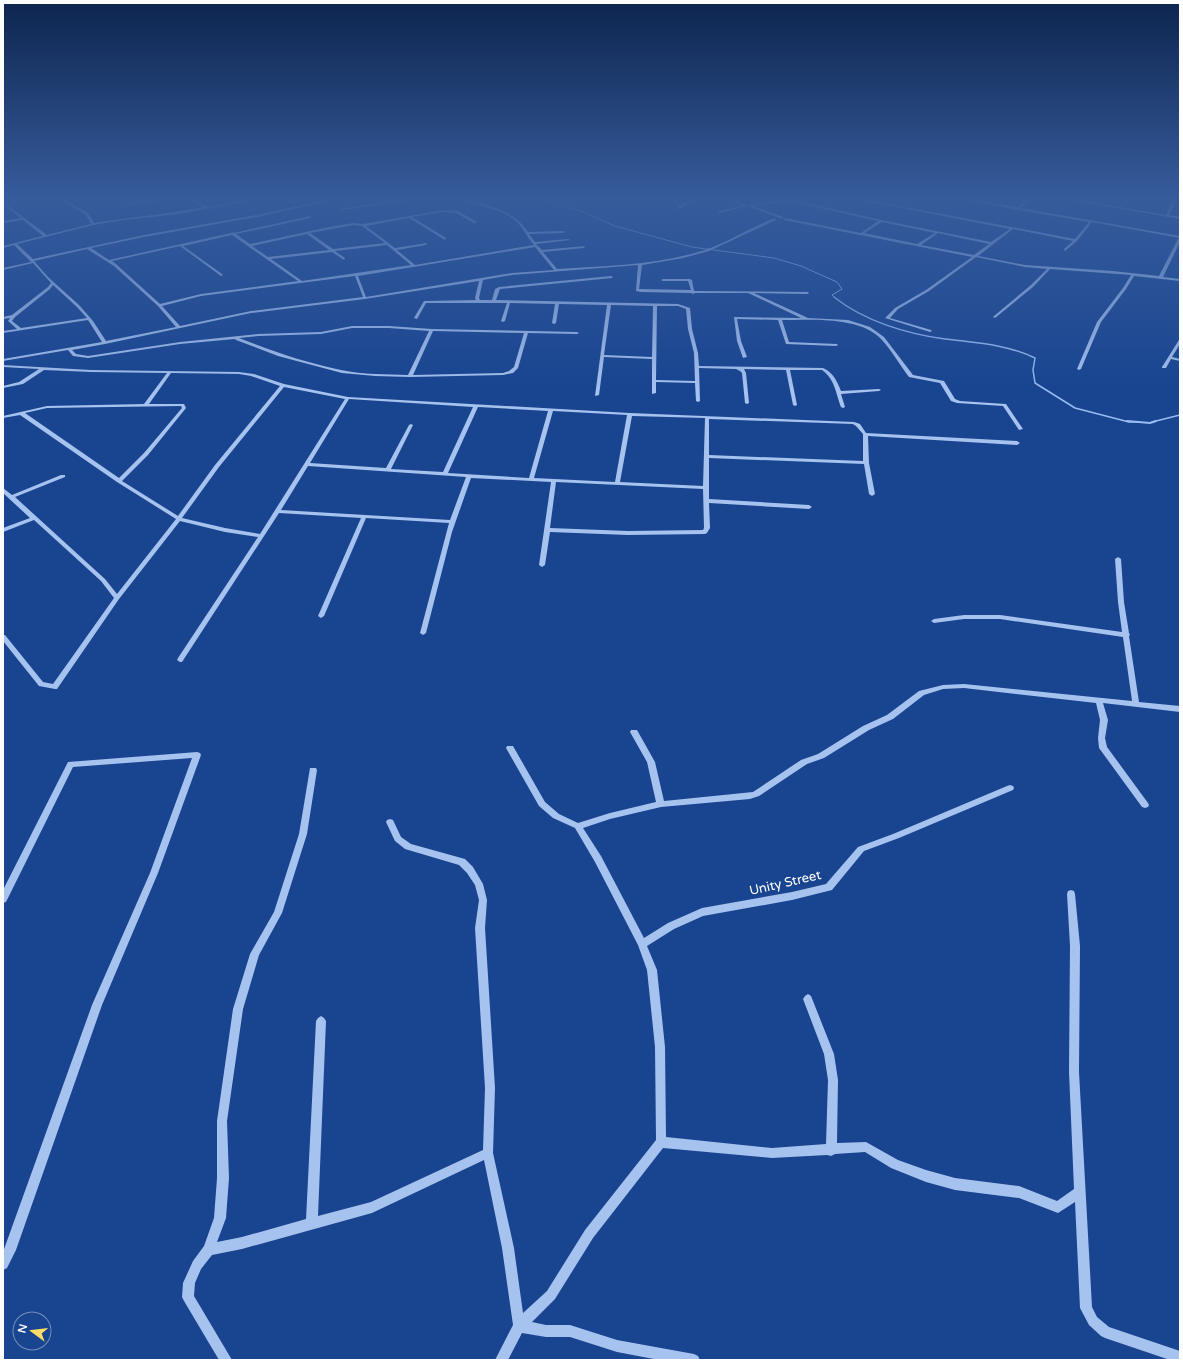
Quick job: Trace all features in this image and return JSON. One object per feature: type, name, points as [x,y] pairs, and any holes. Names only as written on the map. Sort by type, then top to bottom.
[{"type":"street","points":[[3,269],[27,263]]},
{"type":"street","points":[[34,263],[53,283],[72,299],[89,319],[106,343]]},
{"type":"street","points":[[111,263],[159,305],[179,327]]},
{"type":"street","points":[[204,263],[221,275]]},
{"type":"street","points":[[275,263],[301,282]]},
{"type":"street","points":[[410,263],[414,266]]},
{"type":"street","points":[[159,305],[201,295],[356,276],[433,263]]},
{"type":"street","points":[[551,263],[556,270]]},
{"type":"street","points":[[3,360],[106,343],[251,312],[365,298],[512,274],[649,263]]},
{"type":"street","points":[[930,331],[887,318],[967,263]]},
{"type":"street","points":[[1006,263],[1025,266],[1133,274],[1180,280]]},
{"type":"street","points":[[1161,277],[1168,263]]},
{"type":"street","points":[[640,264],[638,290],[807,293]]},
{"type":"street","points":[[995,318],[1032,286],[1050,268]]},
{"type":"street","points":[[1079,369],[1099,322],[1125,288],[1133,274]]},
{"type":"street","points":[[356,276],[365,298]]},
{"type":"street","points":[[494,301],[497,289],[499,288],[611,277]]},
{"type":"street","points":[[478,301],[477,298],[481,279]]},
{"type":"street","points":[[663,280],[690,280],[693,292]]},
{"type":"street","points":[[10,321],[13,316],[49,288],[53,283]]},
{"type":"street","points":[[750,293],[807,319]]},
{"type":"street","points":[[503,321],[509,301]]},
{"type":"street","points":[[416,318],[423,303],[425,302],[509,301],[678,305],[688,308],[696,367],[698,401]]},
{"type":"street","points":[[554,322],[558,302]]},
{"type":"street","points":[[597,395],[609,303]]},
{"type":"street","points":[[654,393],[655,304]]},
{"type":"street","points":[[3,318],[13,316]]},
{"type":"street","points":[[3,318],[10,321],[22,330]]},
{"type":"street","points":[[745,357],[739,342],[735,318],[848,321],[869,328],[883,338],[912,376],[942,382],[953,400],[959,402],[1004,405],[1021,429]]},
{"type":"street","points":[[3,332],[89,319]]},
{"type":"street","points":[[780,320],[787,343],[836,345]]},
{"type":"street","points":[[69,349],[72,353],[78,356],[88,357],[180,343],[320,332],[364,326],[432,330],[576,333]]},
{"type":"street","points":[[410,376],[432,330]]},
{"type":"street","points":[[235,338],[280,355],[342,372],[375,376],[410,376],[503,374],[511,372],[516,368],[526,332]]},
{"type":"street","points":[[1164,367],[1180,340]]},
{"type":"street","points":[[602,356],[655,358]]},
{"type":"street","points":[[1170,358],[1180,360]]},
{"type":"street","points":[[3,366],[239,373],[252,375],[283,385],[348,398],[630,414],[854,423],[858,425],[865,434],[866,463],[872,494]]},
{"type":"street","points":[[696,367],[823,369],[828,372],[834,380],[843,407]]},
{"type":"street","points":[[3,387],[21,383],[42,368]]},
{"type":"street","points":[[737,368],[742,370],[744,373],[747,403]]},
{"type":"street","points":[[788,369],[795,405]]},
{"type":"street","points":[[146,405],[170,372]]},
{"type":"street","points":[[654,381],[697,382]]},
{"type":"street","points":[[3,637],[41,684],[55,688],[117,598],[179,519],[217,466],[283,385]]},
{"type":"street","points":[[838,393],[879,390]]},
{"type":"street","points":[[180,660],[262,536],[348,398]]},
{"type":"street","points":[[3,416],[21,414],[48,407],[182,405],[184,408],[146,454],[119,481]]},
{"type":"street","points":[[445,473],[476,405]]},
{"type":"street","points":[[531,479],[551,409]]},
{"type":"street","points":[[21,414],[119,481],[179,519],[225,530],[262,536]]},
{"type":"street","points":[[617,483],[630,414]]},
{"type":"street","points":[[548,530],[628,533],[705,532],[707,528],[707,417]]},
{"type":"street","points":[[388,469],[411,425]]},
{"type":"street","points":[[865,434],[1017,443]]},
{"type":"street","points":[[706,456],[866,463]]},
{"type":"street","points":[[308,464],[554,481],[706,488]]},
{"type":"street","points":[[423,633],[453,522],[469,475]]},
{"type":"street","points":[[10,497],[63,476]]},
{"type":"street","points":[[542,565],[554,481]]},
{"type":"street","points":[[3,490],[103,580],[117,598]]},
{"type":"street","points":[[707,501],[809,507]]},
{"type":"street","points":[[277,511],[453,522]]},
{"type":"street","points":[[321,616],[364,517]]},
{"type":"street","points":[[3,530],[35,518]]},
{"type":"street","points":[[1118,559],[1121,602],[1136,704]]},
{"type":"street","points":[[934,621],[964,617],[1000,617],[1127,635]]},
{"type":"street","points":[[578,826],[610,816],[661,804],[750,796],[756,794],[804,762],[821,756],[866,728],[890,717],[922,693],[943,687],[964,686],[1180,709]]},
{"type":"street","points":[[1099,701],[1105,721],[1101,742],[1103,748],[1145,805]]},
{"type":"street","points":[[634,732],[651,762],[661,804]]},
{"type":"street","points":[[501,1360],[519,1326],[551,1295],[589,1234],[661,1142],[660,1047],[652,970],[642,944],[598,859],[578,826],[556,816],[542,804],[510,748]]},
{"type":"street","points":[[3,899],[71,764],[197,755],[154,873],[97,1005],[10,1250],[3,1264]]},
{"type":"street","points":[[226,1360],[188,1297],[189,1283],[197,1265],[209,1250],[220,1218],[223,1178],[222,1121],[237,1016],[255,954],[278,913],[303,834],[313,770]]},
{"type":"street","name":"Unity Street","points":[[642,944],[671,926],[702,912],[792,896],[829,887],[861,849],[910,831],[1010,788]]},
{"type":"street","points":[[390,822],[398,839],[408,847],[462,862],[470,870],[479,884],[483,900],[480,928],[490,1088],[488,1153],[508,1248],[519,1326]]},
{"type":"street","points":[[1071,894],[1075,946],[1074,1072],[1086,1308],[1093,1321],[1105,1332],[1180,1357]]},
{"type":"street","points":[[808,999],[829,1054],[832,1080],[831,1151]]},
{"type":"street","points":[[312,1224],[320,1022]]},
{"type":"street","points":[[661,1142],[772,1153],[831,1151],[866,1147],[895,1164],[926,1176],[955,1184],[1020,1192],[1058,1207],[1080,1192]]},
{"type":"street","points":[[209,1250],[372,1207],[488,1153]]},
{"type":"street","points":[[519,1326],[546,1331],[570,1331],[617,1346],[694,1360]]},
{"type":"waterway","points":[[790,263],[837,282],[842,289],[832,295],[834,297]]},
{"type":"waterway","points":[[834,297],[872,320],[901,330],[931,337],[1002,347],[1024,353],[1035,358],[1033,370],[1035,383],[1075,408],[1129,422],[1137,422]]},
{"type":"waterway","points":[[1156,421],[1180,415]]},
{"type":"waterway","points":[[1127,421],[1150,423],[1156,421]]},
{"type":"waterway","points":[[1152,422],[1156,421]]}]
